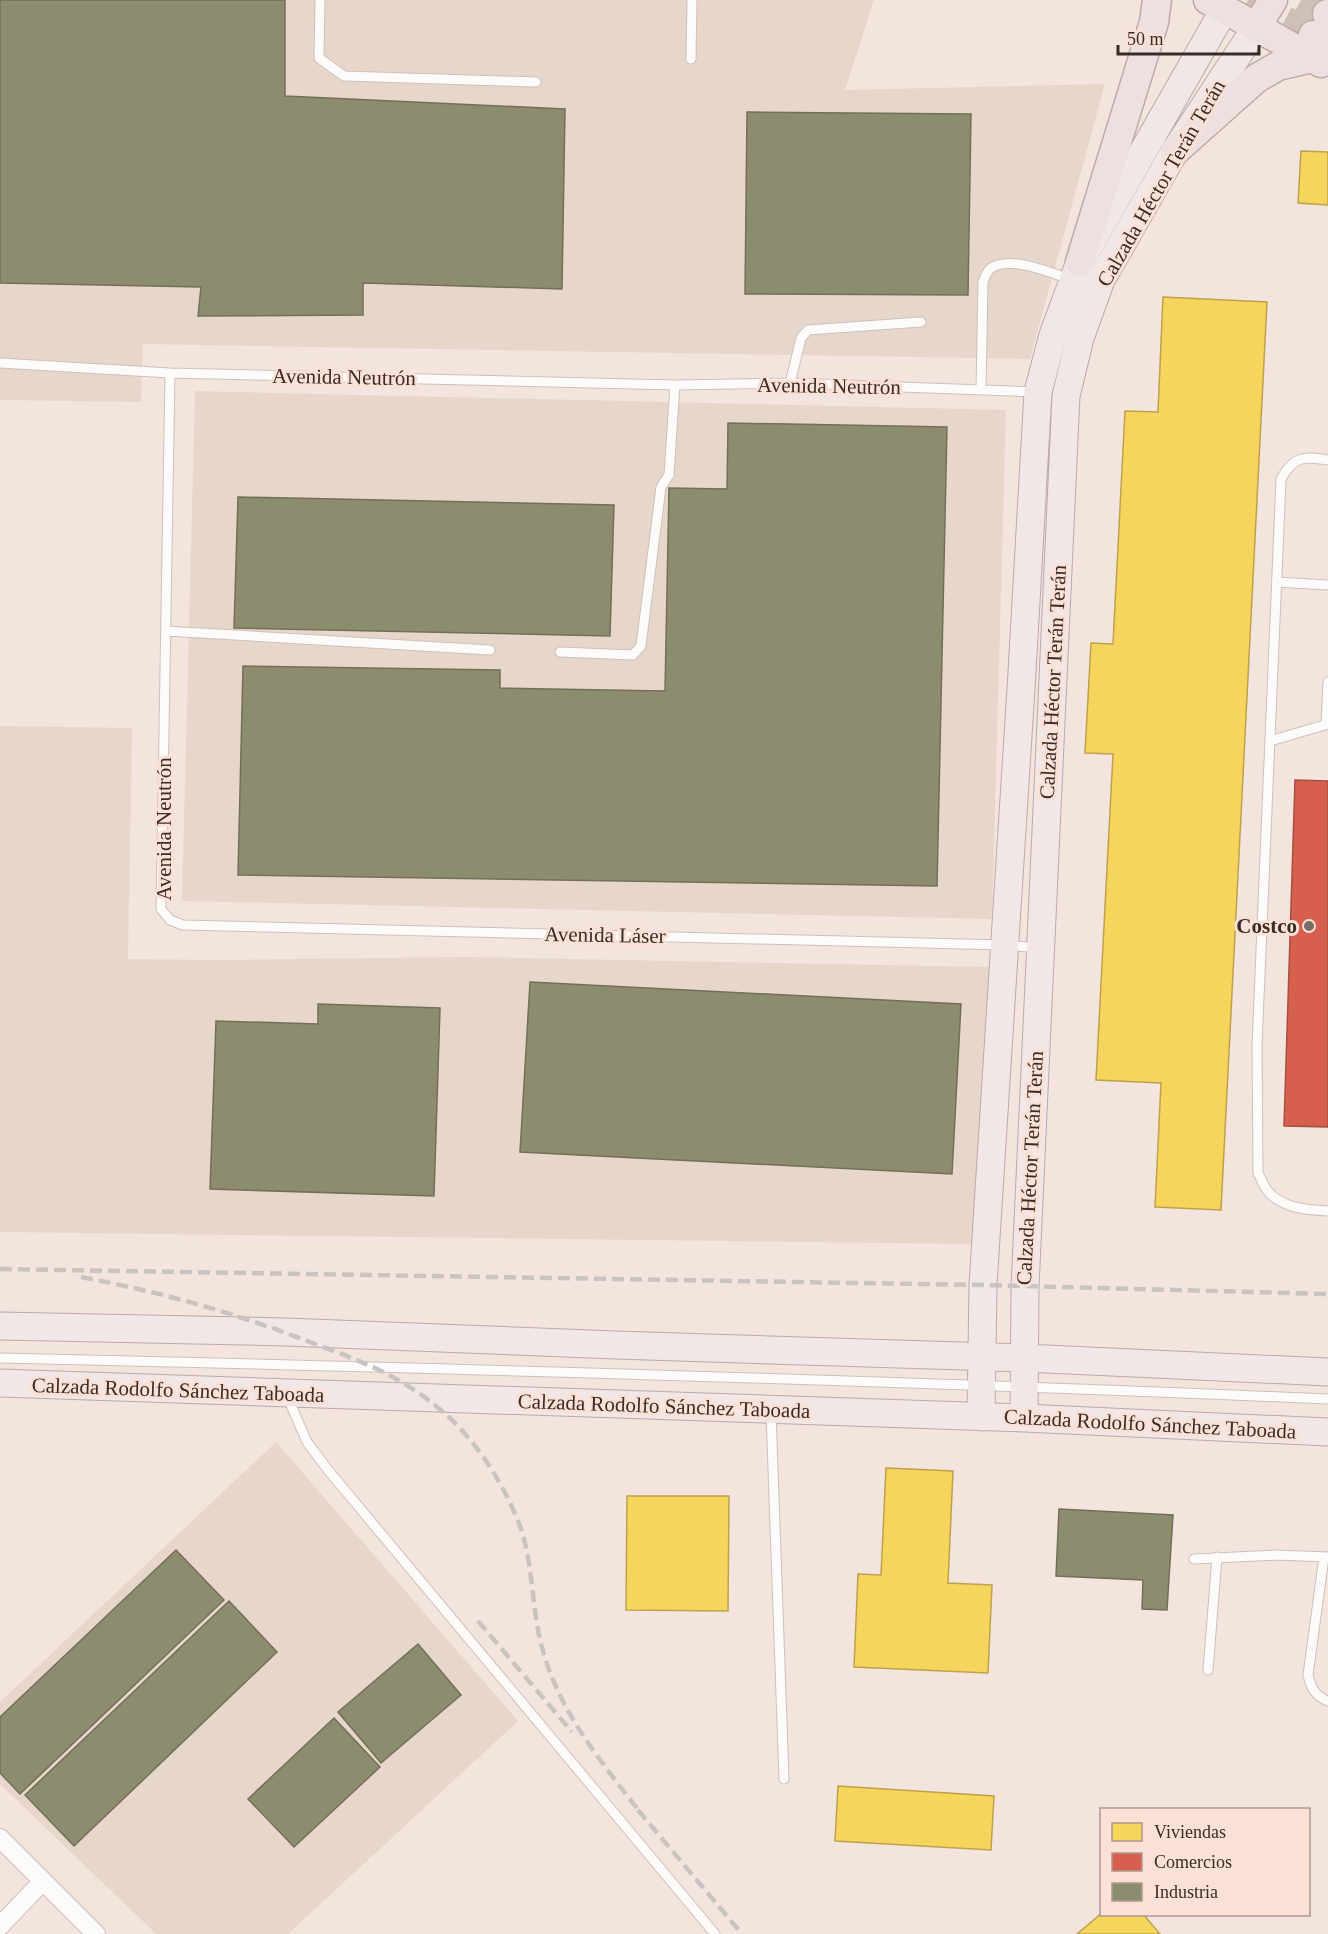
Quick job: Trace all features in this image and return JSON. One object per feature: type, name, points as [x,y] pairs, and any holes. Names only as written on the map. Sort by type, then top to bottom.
[{"type":"highway","points":[[1076,271],[1154,22],[1157,0]]},
{"type":"highway","name":"Calzada Héctor Terán Terán","points":[[1257,26],[1273,0]]},
{"type":"highway","points":[[1221,3],[1257,26],[1323,39]]},
{"type":"highway","points":[[1175,151],[1257,78],[1323,39]]},
{"type":"main road","name":"Calzada Héctor Terán Terán","points":[[1024,1418],[1024,1287],[1041,948],[1053,335],[1076,271],[1221,3]]},
{"type":"main road","name":"Calzada Héctor Terán Terán","points":[[981,1417],[982,1285],[1022,677],[1052,394],[1080,338],[1101,280],[1175,151],[1257,26]]},
{"type":"main road","points":[[0,1326],[286,1332],[628,1346],[983,1356],[1328,1372]]},
{"type":"main road","name":"Calzada Rodolfo Sánchez Taboada","points":[[0,1383],[1024,1418],[1328,1432]]},
{"type":"street","points":[[0,1838],[96,1934]]},
{"type":"street","points":[[0,1926],[43,1881]]},
{"type":"lane","points":[[320,0],[320,58],[344,76],[536,82]]},
{"type":"lane","points":[[691,59],[692,0]]},
{"type":"lane","points":[[981,390],[983,282],[988,271],[996,265],[1011,263],[1076,271]]},
{"type":"lane","points":[[790,383],[801,338],[808,330],[921,322]]},
{"type":"lane","points":[[0,363],[170,373]]},
{"type":"lane","name":"Avenida Neutrón","points":[[170,920],[162,909],[170,373],[675,385],[790,383],[1052,394]]},
{"type":"lane","points":[[560,652],[633,655],[641,646],[661,487],[669,475],[675,385]]},
{"type":"lane","points":[[1328,460],[1308,457],[1298,459],[1288,466],[1281,479],[1257,1045],[1258,1173],[1267,1190],[1280,1201],[1305,1210],[1328,1211]]},
{"type":"lane","points":[[1277,582],[1328,585]]},
{"type":"lane","points":[[166,631],[490,650]]},
{"type":"lane","points":[[1270,741],[1327,724],[1328,682]]},
{"type":"lane","name":"Avenida Láser","points":[[170,920],[183,925],[1004,945],[1041,948]]},
{"type":"lane","points":[[0,1358],[1025,1386],[1328,1399]]},
{"type":"lane","points":[[286,1394],[307,1442],[328,1470],[715,1934]]},
{"type":"lane","points":[[771,1410],[784,1779]]},
{"type":"lane","points":[[1194,1559],[1275,1555],[1326,1557],[1308,1675],[1311,1688],[1321,1698],[1328,1701]]},
{"type":"lane","points":[[1208,1670],[1217,1557]]},
{"type":"shaded area","points":[[0,0],[874,0],[845,90],[1105,84],[1030,359],[143,344],[141,402],[0,400]]},
{"type":"shaded area","points":[[195,391],[1006,410],[992,919],[182,901]]},
{"type":"shaded area","points":[[0,726],[132,728],[128,959],[466,957],[990,967],[974,1244],[0,1232]]},
{"type":"shaded area","points":[[276,1442],[518,1721],[288,1934],[156,1934],[0,1784],[0,1702]]},
{"type":"building: Viviendas","points":[[1301,151],[1328,152],[1328,205],[1298,203]]},
{"type":"building: Viviendas","points":[[1163,297],[1267,302],[1221,1210],[1155,1207],[1161,1083],[1096,1080],[1113,754],[1085,753],[1091,643],[1113,644],[1125,411],[1158,412]]},
{"type":"building: Viviendas","points":[[886,1468],[953,1471],[948,1583],[992,1585],[988,1673],[854,1667],[858,1574],[881,1575]]},
{"type":"building: Viviendas","points":[[627,1496],[729,1496],[728,1611],[626,1610]]},
{"type":"building: Viviendas","points":[[838,1786],[994,1796],[991,1850],[835,1841]]},
{"type":"building: Viviendas","points":[[1100,1915],[1145,1916],[1160,1934],[1077,1934]]},
{"type":"building: Comercios","name":"Costco","points":[[1295,780],[1328,781],[1328,1127],[1284,1126]]},
{"type":"building: Industria","points":[[0,0],[285,0],[285,96],[565,109],[562,289],[363,283],[363,315],[198,316],[201,287],[0,283]]},
{"type":"building: Industria","points":[[747,112],[971,114],[968,295],[745,294]]},
{"type":"building: Industria","points":[[728,423],[947,427],[937,886],[238,875],[243,666],[500,670],[500,688],[665,691],[669,488],[727,489]]},
{"type":"building: Industria","points":[[238,497],[614,505],[610,636],[234,628]]},
{"type":"building: Industria","points":[[530,982],[961,1004],[952,1174],[520,1152]]},
{"type":"building: Industria","points":[[318,1004],[440,1008],[434,1196],[210,1189],[216,1021],[318,1024]]},
{"type":"building: Industria","points":[[1059,1509],[1173,1515],[1167,1610],[1142,1609],[1143,1580],[1056,1576]]},
{"type":"building: Industria","points":[[176,1550],[224,1600],[20,1794],[0,1773],[0,1717]]},
{"type":"building: Industria","points":[[229,1601],[277,1652],[74,1846],[25,1795]]},
{"type":"building: Industria","points":[[418,1644],[461,1695],[381,1763],[338,1712]]},
{"type":"building: Industria","points":[[334,1718],[380,1767],[294,1847],[248,1799]]},
{"type":"tunnel","points":[[1248,0],[1313,35]]},
{"type":"tunnel","points":[[1301,0],[1327,14]]},
{"type":"railway","points":[[0,1269],[983,1285],[1328,1294]]},
{"type":"railway","points":[[81,1277],[200,1305],[286,1333],[382,1372],[413,1389],[442,1411],[477,1449],[506,1494],[525,1541],[536,1620],[551,1674],[572,1718],[643,1816]]},
{"type":"railway","points":[[478,1621],[572,1732]]},
{"type":"railway","points":[[638,1810],[742,1934]]},
{"type":"place","name":"Costco","points":[[1309,926]]}]
